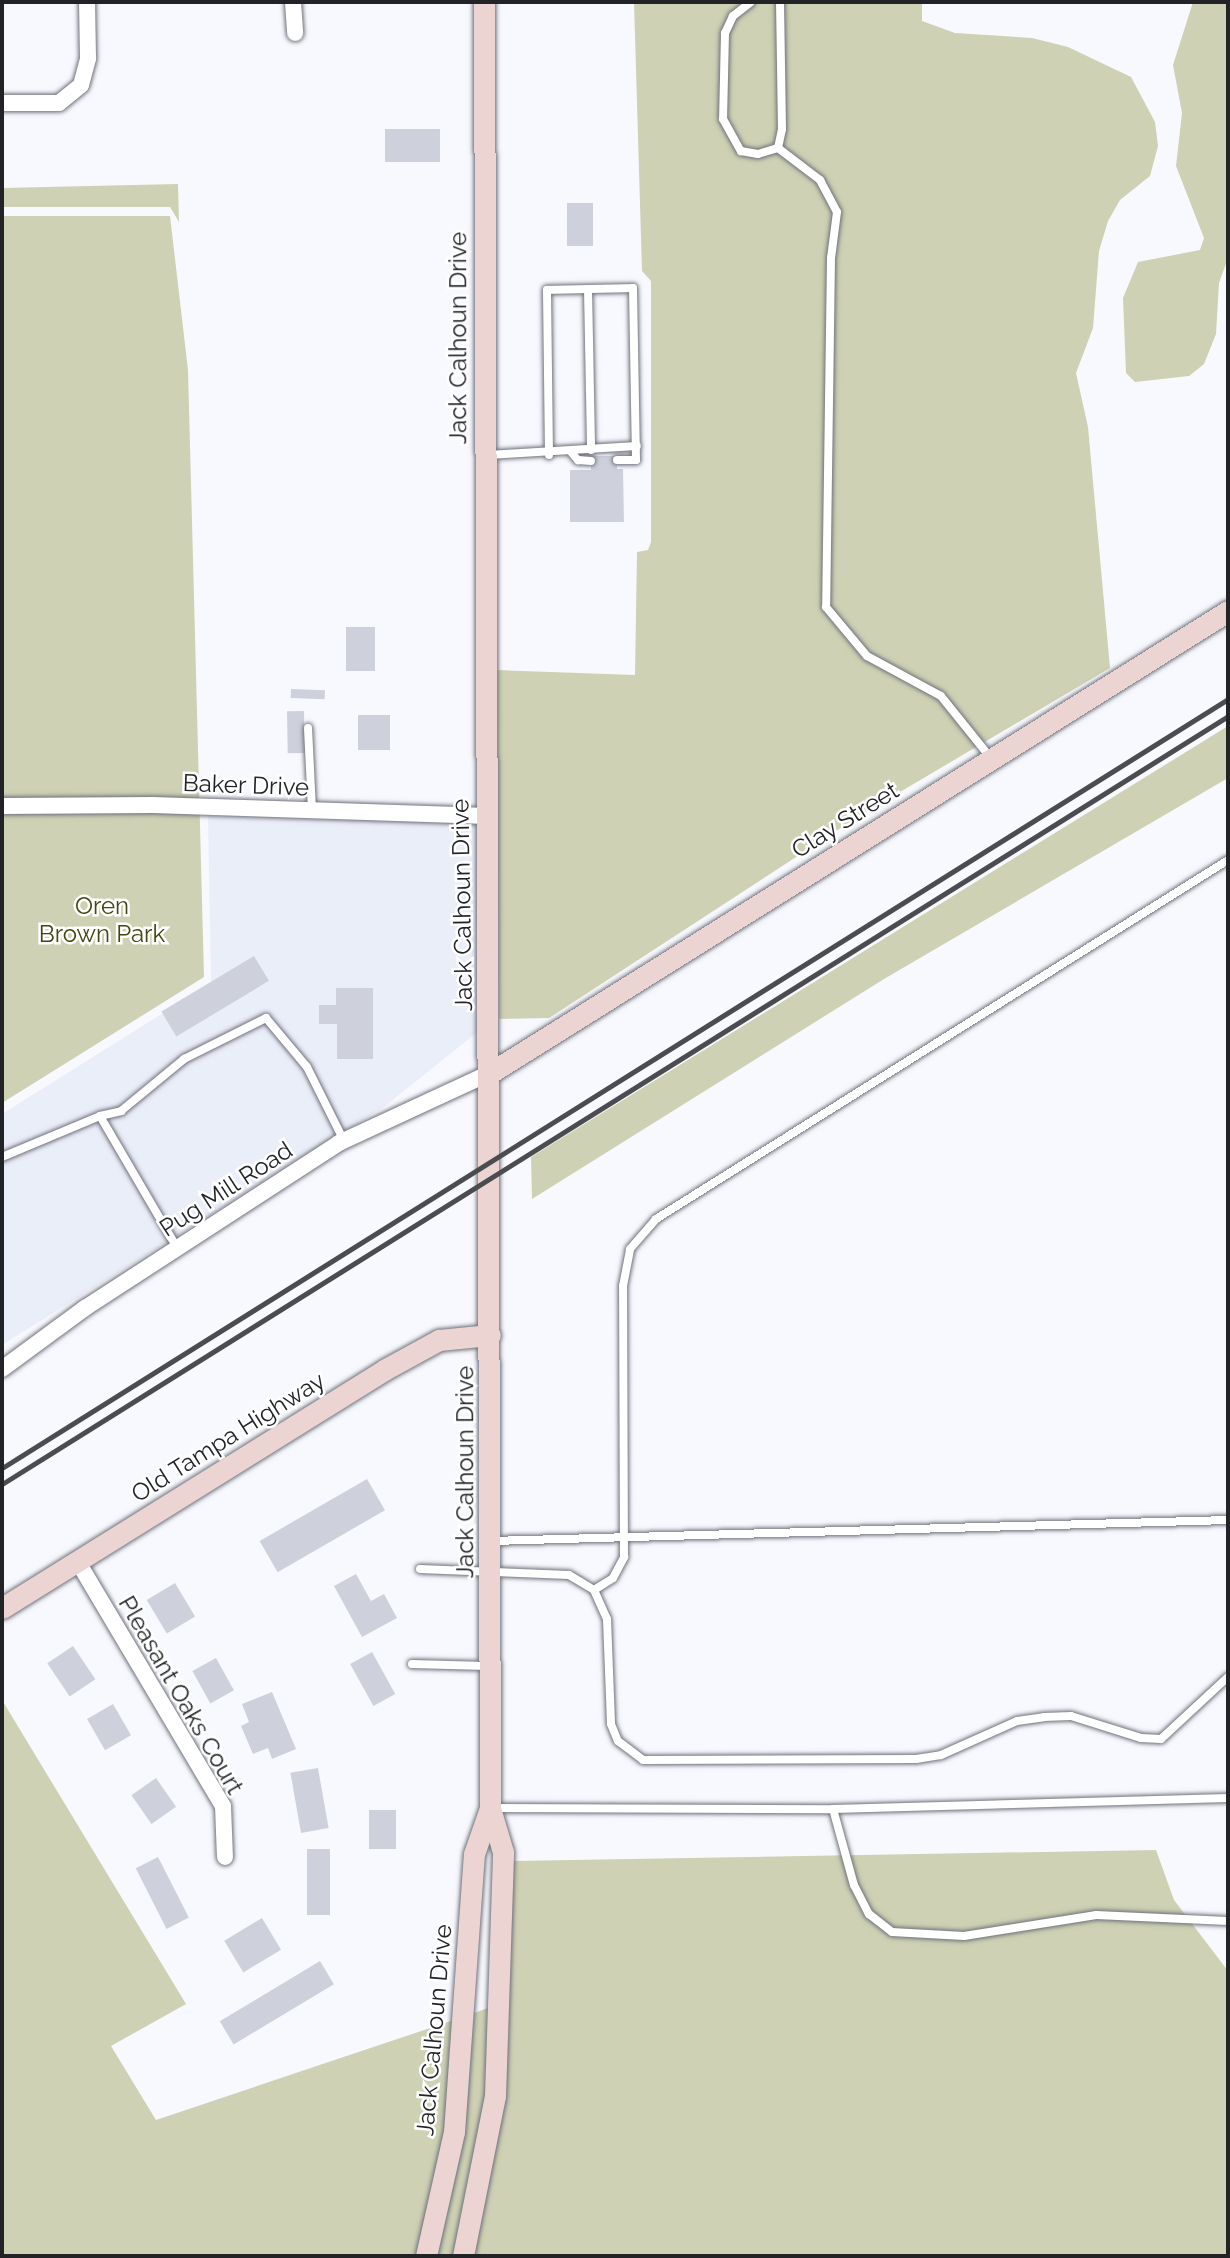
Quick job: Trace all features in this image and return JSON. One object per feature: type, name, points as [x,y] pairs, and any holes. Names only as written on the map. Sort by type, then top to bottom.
[{"type":"street","points":[[2,103],[59,103],[81,85],[88,58],[88,2]]},
{"type":"street","points":[[293,2],[295,33]]},
{"type":"street","name":"Jack Calhoun Drive","points":[[426,2256],[454,2132],[474,1854],[490,1808],[494,1666],[491,1541],[484,2]]},
{"type":"street","name":"Clay Street","points":[[490,1073],[1228,611]]},
{"type":"street","name":"Baker Drive","points":[[2,806],[312,810],[488,816]]},
{"type":"street","name":"Pug Mill Road","points":[[2,1369],[177,1248],[344,1141],[490,1073]]},
{"type":"street","name":"Old Tampa Highway","points":[[2,1608],[384,1370],[439,1340],[490,1335]]},
{"type":"street","name":"Pleasant Oaks Court","points":[[78,1562],[223,1806],[225,1857]]},
{"type":"street","name":"Jack Calhoun Drive","points":[[463,2256],[485,2164],[497,2061],[503,1852],[490,1808]]},
{"type":"lane","points":[[751,2],[733,16],[725,33],[723,119],[741,151],[758,154],[778,148]]},
{"type":"lane","points":[[778,148],[782,129],[780,2]]},
{"type":"lane","points":[[778,148],[820,180],[837,212],[831,258],[826,607],[867,656],[941,696],[992,760]]},
{"type":"lane","points":[[550,455],[547,290],[633,288],[636,460],[617,460]]},
{"type":"lane","points":[[588,289],[591,450]]},
{"type":"lane","points":[[485,456],[550,455],[637,446]]},
{"type":"lane","points":[[571,452],[578,460],[591,461]]},
{"type":"lane","points":[[308,728],[312,810]]},
{"type":"lane","points":[[594,1590],[620,1569],[623,1539],[623,1286],[630,1249],[648,1229],[767,1147],[1228,860]]},
{"type":"lane","points":[[2,1157],[100,1116],[121,1111],[184,1059],[266,1017],[307,1067],[344,1141]]},
{"type":"lane","points":[[100,1116],[177,1248]]},
{"type":"lane","points":[[491,1541],[1228,1520]]},
{"type":"lane","points":[[420,1569],[569,1575],[594,1590],[607,1619],[611,1724],[618,1741],[643,1760],[916,1759],[941,1755],[1017,1721],[1044,1717],[1071,1716],[1141,1738],[1161,1739],[1228,1677]]},
{"type":"lane","points":[[412,1664],[494,1666]]},
{"type":"lane","points":[[490,1808],[833,1809],[1228,1798]]},
{"type":"lane","points":[[833,1809],[854,1885],[869,1914],[892,1932],[964,1936],[1096,1915],[1228,1921]]},
{"type":"shaded area","points":[[208,816],[478,818],[480,1030],[384,1107],[2,1345],[2,1114],[211,983]]},
{"type":"green space","points":[[634,2],[922,2],[922,21],[955,33],[1032,38],[1068,47],[1131,77],[1155,122],[1158,146],[1150,176],[1120,200],[1108,221],[1099,251],[1093,328],[1076,373],[1088,427],[1110,668],[856,818],[549,1018],[499,1019],[497,670],[635,675],[637,552],[648,550],[651,542],[651,281],[642,271]]},
{"type":"green space","points":[[1193,2],[1228,2],[1228,258],[1219,283],[1216,334],[1204,364],[1189,376],[1135,382],[1126,373],[1123,298],[1138,262],[1200,250],[1204,238],[1176,166],[1182,113],[1173,65]]},
{"type":"green space","points":[[178,184],[179,222],[170,207],[2,207],[2,188]]},
{"type":"green space","name":"Oren Brown Park","points":[[2,216],[170,216],[188,370],[204,977],[2,1103]]},
{"type":"green space","points":[[1228,726],[1228,778],[884,979],[532,1199],[531,1157]]},
{"type":"green space","points":[[2,1700],[186,2004],[111,2046],[156,2120],[454,2020],[445,2130],[416,2256],[2,2256]]},
{"type":"green space","points":[[1156,1850],[1174,1900],[1228,1971],[1228,2256],[473,2256],[504,2097],[513,1861]]},
{"type":"green space","points":[[488,2008],[485,2095],[469,2195],[453,2256],[436,2256],[464,2134],[474,2013]]},
{"type":"building","points":[[385,129],[440,129],[440,162],[385,162]]},
{"type":"building","points":[[567,203],[593,203],[593,246],[567,246]]},
{"type":"building","points":[[591,456],[617,456],[617,469],[623,469],[624,522],[570,522],[570,470],[591,470]]},
{"type":"building","points":[[346,627],[375,627],[375,671],[346,671]]},
{"type":"building","points":[[291,689],[325,690],[325,699],[291,698]]},
{"type":"building","points":[[287,711],[304,711],[305,753],[288,753]]},
{"type":"building","points":[[358,715],[390,715],[390,750],[358,750]]},
{"type":"building","points":[[254,956],[269,981],[176,1036],[161,1012]]},
{"type":"building","points":[[336,988],[373,988],[373,1059],[337,1059],[337,1024],[319,1024],[319,1005],[336,1005]]},
{"type":"building","points":[[367,1479],[385,1510],[278,1572],[260,1541]]},
{"type":"building","points":[[356,1574],[371,1601],[384,1594],[397,1618],[362,1637],[334,1586]]},
{"type":"building","points":[[175,1583],[195,1616],[167,1633],[147,1600]]},
{"type":"building","points":[[73,1646],[95,1679],[70,1696],[47,1663]]},
{"type":"building","points":[[372,1652],[395,1694],[373,1706],[350,1664]]},
{"type":"building","points":[[216,1658],[234,1690],[210,1703],[192,1671]]},
{"type":"building","points":[[272,1692],[296,1749],[272,1759],[268,1748],[253,1754],[241,1726],[249,1722],[242,1704]]},
{"type":"building","points":[[113,1704],[131,1735],[105,1750],[87,1719]]},
{"type":"building","points":[[318,1768],[329,1828],[301,1833],[290,1773]]},
{"type":"building","points":[[156,1778],[176,1807],[152,1824],[131,1795]]},
{"type":"building","points":[[369,1810],[396,1810],[396,1849],[369,1849]]},
{"type":"building","points":[[307,1849],[330,1849],[330,1915],[307,1915]]},
{"type":"building","points":[[158,1857],[189,1918],[167,1929],[136,1868]]},
{"type":"building","points":[[262,1918],[281,1950],[243,1972],[224,1941]]},
{"type":"building","points":[[320,1961],[334,1984],[234,2044],[220,2021]]},
{"type":"railway","points":[[2,1468],[1228,699]]},
{"type":"railway","points":[[2,1484],[1228,716]]}]
